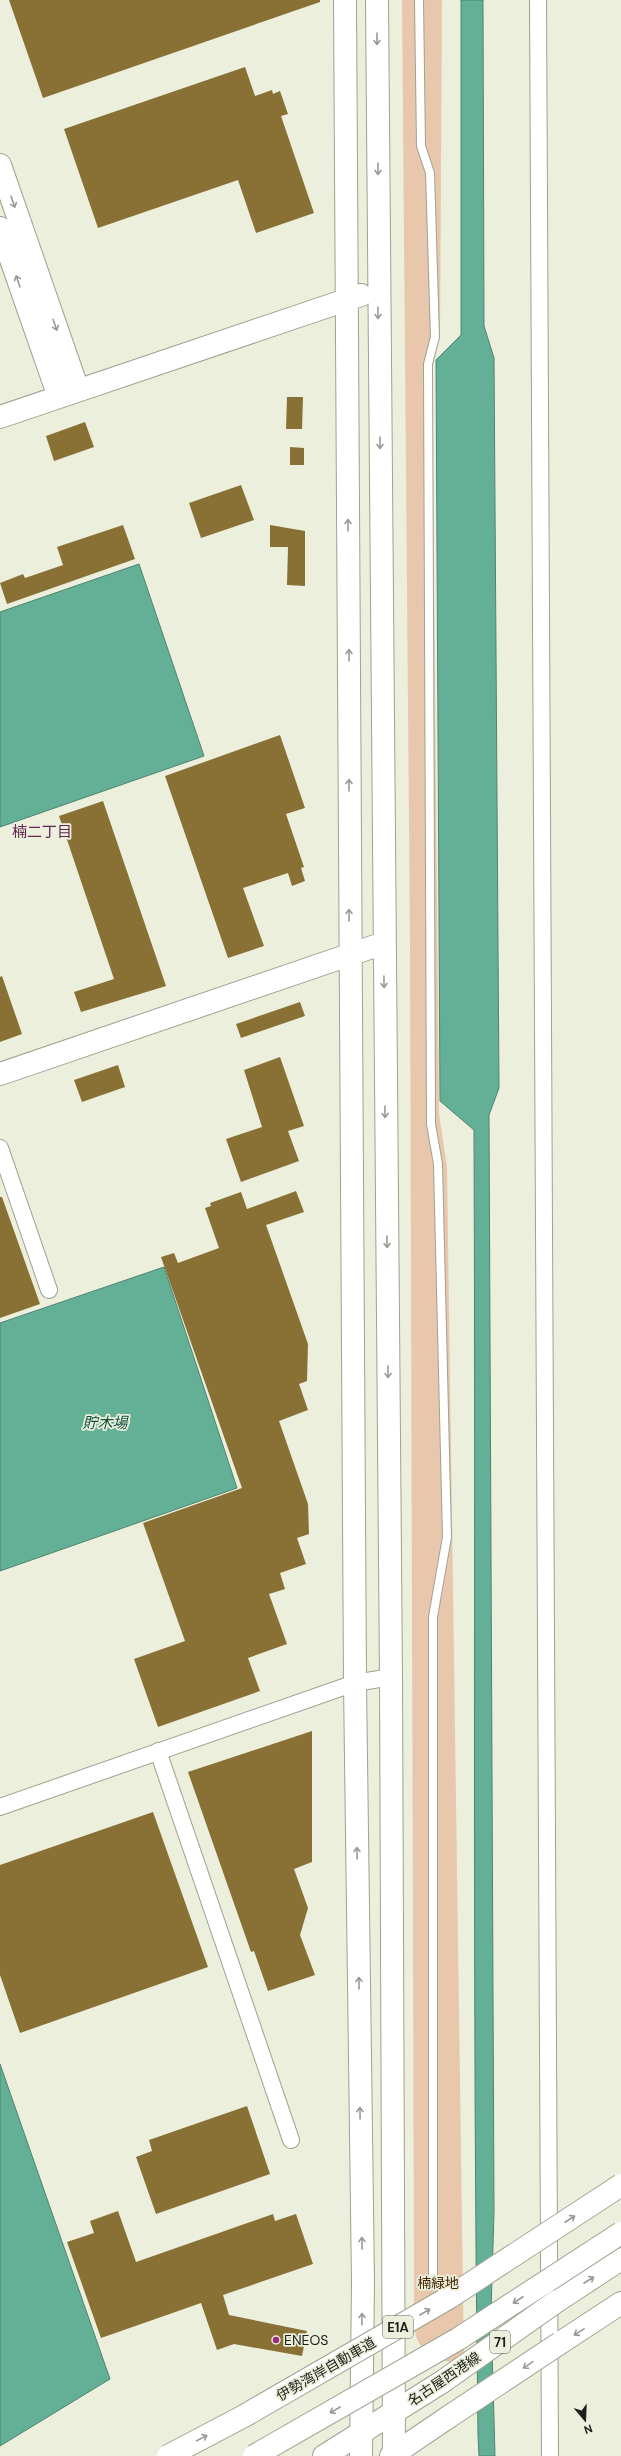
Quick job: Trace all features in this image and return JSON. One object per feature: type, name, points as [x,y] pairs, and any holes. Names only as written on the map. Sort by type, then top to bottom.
[{"type":"main road","points":[[345,0],[348,298],[354,1683],[363,2282],[361,2456]]},
{"type":"main road","points":[[377,0],[378,290],[391,1677],[393,2455]]},
{"type":"main road","points":[[0,165],[69,394]]},
{"type":"main road","points":[[0,228],[69,394]]},
{"type":"main road","points":[[0,417],[348,298],[378,290]]},
{"type":"main road","points":[[0,1074],[384,943]]},
{"type":"main road","name":"伊勢湾岸自動車道","points":[[168,2456],[244,2416],[450,2297],[621,2185]]},
{"type":"main road","points":[[254,2456],[458,2340],[621,2233]]},
{"type":"main road","name":"名古屋西港線","points":[[324,2456],[442,2382],[558,2301],[621,2260]]},
{"type":"main road","name":"71","points":[[393,2455],[446,2418],[621,2303]]},
{"type":"street","points":[[538,0],[550,2456]]},
{"type":"street","points":[[0,1148],[49,1290]]},
{"type":"street","points":[[0,1807],[354,1683],[391,1677]]},
{"type":"street","points":[[158,1751],[291,2140]]},
{"type":"lane","points":[[419,0],[421,146],[430,173],[435,337],[428,364],[431,1124],[438,1164],[447,1537],[433,1617],[433,2274]]},
{"type":"green space","name":"楠緑地","points":[[402,0],[442,0],[440,335],[432,365],[439,1114],[447,1167],[464,2365],[445,2361],[431,2355],[423,2348],[417,2339],[414,2316],[410,940]]},
{"type":"water","points":[[461,0],[483,0],[484,326],[494,358],[499,1088],[489,1115],[494,2211],[491,2313],[495,2456],[479,2456],[478,2435],[475,1946],[474,1130],[440,1101],[436,360],[461,335]]},
{"type":"water","points":[[139,564],[204,756],[0,827],[0,612]]},
{"type":"water","name":"貯木場","points":[[164,1267],[237,1488],[0,1571],[0,1323]]},
{"type":"water","points":[[0,2064],[110,2379],[0,2446]]},
{"type":"building","points":[[9,0],[320,0],[320,2],[43,98]]},
{"type":"building","points":[[245,67],[255,96],[272,90],[273,94],[280,91],[288,114],[281,116],[314,213],[256,233],[238,180],[98,228],[64,129]]},
{"type":"building","points":[[287,397],[303,397],[302,429],[286,429]]},
{"type":"building","points":[[85,422],[94,447],[54,461],[46,436]]},
{"type":"building","points":[[290,447],[304,448],[304,465],[290,465]]},
{"type":"building","points":[[241,485],[254,520],[201,538],[189,503]]},
{"type":"building","points":[[123,525],[135,559],[7,604],[0,583],[23,574],[25,578],[63,565],[57,547]]},
{"type":"building","points":[[270,525],[305,531],[305,586],[287,585],[288,547],[270,547]]},
{"type":"building","points":[[280,735],[305,808],[286,814],[304,867],[301,868],[305,881],[292,886],[288,873],[243,888],[264,946],[228,958],[165,776]]},
{"type":"building","points":[[103,801],[166,986],[81,1012],[74,992],[114,979],[59,816]]},
{"type":"building","points":[[2,976],[22,1034],[0,1042],[0,977]]},
{"type":"building","points":[[300,1002],[305,1016],[241,1038],[236,1024]]},
{"type":"building","points":[[280,1057],[304,1126],[288,1131],[299,1161],[241,1182],[226,1139],[262,1127],[244,1070]]},
{"type":"building","points":[[118,1065],[125,1087],[82,1102],[74,1080]]},
{"type":"building","points":[[296,1191],[304,1212],[266,1225],[308,1344],[307,1381],[299,1384],[308,1410],[279,1421],[308,1504],[309,1534],[297,1538],[306,1564],[280,1573],[285,1589],[269,1594],[287,1644],[248,1658],[260,1691],[158,1727],[134,1659],[185,1641],[143,1523],[242,1488],[161,1257],[174,1253],[178,1263],[219,1248],[205,1208],[211,1206],[210,1203],[241,1192],[247,1209]]},
{"type":"building","points":[[0,1197],[2,1197],[40,1304],[0,1318]]},
{"type":"building","points":[[312,1731],[312,1862],[294,1869],[308,1908],[300,1935],[315,1975],[268,1991],[254,1951],[251,1952],[188,1772]]},
{"type":"building","points":[[153,1812],[208,1967],[20,2033],[0,1975],[0,1865]]},
{"type":"building","points":[[247,2106],[270,2174],[156,2214],[136,2157],[152,2151],[149,2140]]},
{"type":"building","points":[[118,2211],[136,2262],[273,2214],[275,2221],[296,2214],[313,2264],[223,2295],[229,2315],[307,2331],[302,2356],[234,2344],[217,2350],[201,2303],[101,2338],[67,2242],[94,2233],[90,2221]]},
{"type":"place","name":"ENEOS","points":[[276,2340]]},
{"type":"district","name":"楠二丁目","points":[[42,832]]}]
